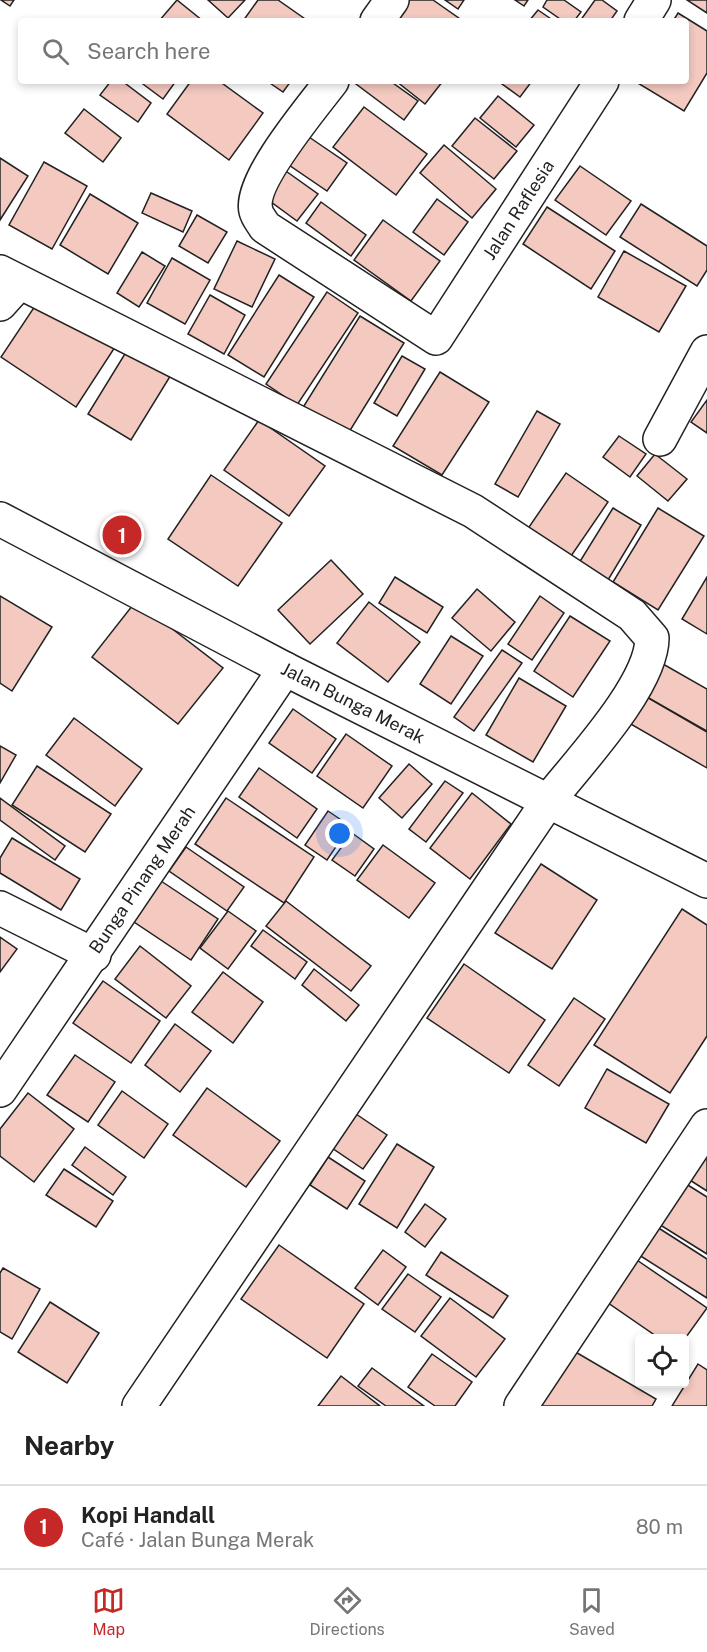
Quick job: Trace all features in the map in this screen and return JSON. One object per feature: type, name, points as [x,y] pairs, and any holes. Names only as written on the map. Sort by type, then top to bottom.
[{"type":"street","points":[[379,18],[392,0]]},
{"type":"street","points":[[643,18],[654,0]]},
{"type":"street","name":"Jalan Raflesia","points":[[330,84],[279,151],[257,189],[255,210],[265,227],[436,338],[600,84]]},
{"type":"street","points":[[6,286],[473,511],[632,615],[652,638],[648,659],[623,706],[549,800],[139,1406]]},
{"type":"street","points":[[660,439],[707,352]]},
{"type":"street","name":"Jalan Bunga Merak","points":[[0,519],[285,669],[707,881]]},
{"type":"street","name":"Bunga Pinang Merah","points":[[0,1090],[94,955],[285,669]]},
{"type":"street","points":[[0,908],[94,955]]},
{"type":"street","points":[[521,1406],[707,1126]]},
{"type":"building","points":[[1,0],[14,0],[10,6]]},
{"type":"building","points":[[177,0],[199,18],[162,18]]},
{"type":"building","points":[[208,0],[245,0],[228,18]]},
{"type":"building","points":[[258,0],[278,0],[304,18],[245,18]]},
{"type":"building","points":[[404,0],[433,0],[459,18],[391,18]]},
{"type":"building","points":[[445,0],[464,0],[458,9]]},
{"type":"building","points":[[515,0],[528,0],[524,6]]},
{"type":"building","points":[[547,0],[564,0],[581,12],[576,18],[559,18],[543,7]]},
{"type":"building","points":[[595,0],[602,0],[617,11],[612,18],[582,18]]},
{"type":"building","points":[[687,0],[707,0],[707,13]]},
{"type":"building","points":[[538,10],[550,18],[531,18]]},
{"type":"building","points":[[678,13],[686,18],[675,18]]},
{"type":"building","points":[[689,20],[707,31],[707,73],[684,111],[639,84],[689,84]]},
{"type":"building","points":[[109,84],[126,84],[151,103],[138,122],[100,95]]},
{"type":"building","points":[[143,84],[174,84],[163,99]]},
{"type":"building","points":[[189,84],[223,84],[263,113],[229,160],[167,114]]},
{"type":"building","points":[[271,84],[289,84],[283,92]]},
{"type":"building","points":[[356,84],[394,84],[418,101],[404,120]]},
{"type":"building","points":[[400,84],[441,84],[425,104]]},
{"type":"building","points":[[502,84],[530,84],[520,97]]},
{"type":"building","points":[[498,96],[534,125],[516,147],[480,118]]},
{"type":"building","points":[[364,107],[427,154],[396,195],[333,147]]},
{"type":"building","points":[[84,109],[121,138],[103,162],[65,133]]},
{"type":"building","points":[[475,118],[517,151],[494,179],[452,146]]},
{"type":"building","points":[[306,135],[347,163],[327,191],[286,163]]},
{"type":"building","points":[[444,145],[496,189],[472,218],[420,173]]},
{"type":"building","points":[[0,158],[28,176],[0,220]]},
{"type":"building","points":[[44,162],[87,186],[52,249],[9,225]]},
{"type":"building","points":[[580,166],[631,201],[606,235],[555,200]]},
{"type":"building","points":[[283,169],[318,194],[297,221],[263,196]]},
{"type":"building","points":[[151,193],[192,211],[183,232],[142,213]]},
{"type":"building","points":[[90,194],[138,223],[108,274],[60,245]]},
{"type":"building","points":[[437,199],[468,222],[444,255],[413,232]]},
{"type":"building","points":[[321,202],[366,235],[351,256],[306,223]]},
{"type":"building","points":[[641,204],[707,246],[707,270],[697,286],[620,237]]},
{"type":"building","points":[[547,207],[615,251],[591,289],[523,244]]},
{"type":"building","points":[[197,215],[227,232],[208,263],[179,246]]},
{"type":"building","points":[[383,220],[440,261],[411,301],[354,260]]},
{"type":"building","points":[[237,241],[275,259],[252,307],[214,289]]},
{"type":"building","points":[[624,251],[686,286],[659,332],[598,297]]},
{"type":"building","points":[[142,252],[165,266],[139,307],[117,293]]},
{"type":"building","points":[[172,258],[210,280],[185,324],[147,303]]},
{"type":"building","points":[[279,275],[314,297],[264,377],[228,355]]},
{"type":"building","points":[[327,292],[358,313],[297,405],[266,384]]},
{"type":"building","points":[[43,294],[117,344],[76,407],[1,357]]},
{"type":"building","points":[[210,295],[245,315],[224,354],[188,334]]},
{"type":"building","points":[[360,316],[404,343],[346,437],[302,409]]},
{"type":"building","points":[[131,344],[174,370],[131,440],[88,414]]},
{"type":"building","points":[[402,356],[425,369],[397,416],[374,403]]},
{"type":"building","points":[[440,372],[489,402],[442,475],[393,446]]},
{"type":"building","points":[[707,400],[707,433],[691,422]]},
{"type":"building","points":[[537,411],[560,424],[518,497],[495,484]]},
{"type":"building","points":[[259,420],[325,466],[289,516],[224,470]]},
{"type":"building","points":[[619,436],[646,454],[630,477],[603,457]]},
{"type":"building","points":[[655,454],[687,479],[668,501],[637,476]]},
{"type":"building","points":[[566,473],[608,502],[569,559],[527,530]]},
{"type":"building","points":[[211,475],[282,523],[238,586],[168,539]]},
{"type":"building","points":[[613,508],[641,525],[608,580],[579,563]]},
{"type":"building","points":[[658,508],[704,536],[658,610],[613,582]]},
{"type":"building","points":[[331,560],[363,594],[310,644],[278,610]]},
{"type":"building","points":[[395,577],[443,607],[427,633],[379,603]]},
{"type":"building","points":[[707,577],[707,634],[682,619]]},
{"type":"building","points":[[477,589],[515,622],[491,651],[452,618]]},
{"type":"building","points":[[0,596],[52,627],[12,691],[0,683]]},
{"type":"building","points":[[540,596],[564,613],[532,660],[508,644]]},
{"type":"building","points":[[136,601],[223,668],[178,724],[92,657]]},
{"type":"building","points":[[369,602],[420,642],[388,682],[337,643]]},
{"type":"building","points":[[570,616],[610,641],[573,697],[534,671]]},
{"type":"building","points":[[451,636],[483,656],[451,704],[420,684]]},
{"type":"building","points":[[502,650],[522,663],[474,731],[454,717]]},
{"type":"building","points":[[656,660],[707,689],[707,731],[638,692]]},
{"type":"building","points":[[519,678],[566,706],[533,762],[486,735]]},
{"type":"building","points":[[638,692],[707,732],[707,768],[622,719]]},
{"type":"building","points":[[293,709],[336,739],[312,773],[269,743]]},
{"type":"building","points":[[74,718],[142,769],[115,806],[46,755]]},
{"type":"building","points":[[346,734],[392,766],[363,808],[317,776]]},
{"type":"building","points":[[0,746],[16,755],[0,783]]},
{"type":"building","points":[[409,764],[432,784],[402,818],[379,798]]},
{"type":"building","points":[[37,766],[111,814],[85,852],[12,805]]},
{"type":"building","points":[[259,768],[317,809],[297,838],[239,797]]},
{"type":"building","points":[[445,781],[463,793],[426,842],[409,829]]},
{"type":"building","points":[[472,793],[511,824],[470,879],[430,848]]},
{"type":"building","points":[[0,798],[65,846],[55,860],[0,820]]},
{"type":"building","points":[[226,798],[314,857],[284,903],[195,844]]},
{"type":"building","points":[[328,811],[350,826],[327,860],[305,845]]},
{"type":"building","points":[[352,833],[374,849],[355,876],[332,860]]},
{"type":"building","points":[[12,838],[80,879],[61,910],[0,873],[0,858]]},
{"type":"building","points":[[383,845],[435,883],[409,918],[357,880]]},
{"type":"building","points":[[186,847],[244,887],[227,911],[169,871]]},
{"type":"building","points":[[541,864],[597,900],[552,969],[495,933]]},
{"type":"building","points":[[161,881],[218,919],[191,960],[134,922]]},
{"type":"building","points":[[286,901],[371,966],[351,991],[266,926]]},
{"type":"building","points":[[682,909],[707,925],[707,1036],[670,1093],[594,1045]]},
{"type":"building","points":[[228,911],[256,931],[228,969],[200,948]]},
{"type":"building","points":[[263,930],[307,962],[295,979],[251,946]]},
{"type":"building","points":[[0,937],[17,949],[0,972]]},
{"type":"building","points":[[140,946],[191,986],[166,1018],[115,979]]},
{"type":"building","points":[[464,964],[545,1020],[509,1073],[427,1018]]},
{"type":"building","points":[[314,969],[359,1005],[346,1021],[302,985]]},
{"type":"building","points":[[223,972],[263,1002],[233,1043],[192,1012]]},
{"type":"building","points":[[103,981],[160,1021],[131,1063],[73,1023]]},
{"type":"building","points":[[574,998],[605,1019],[559,1086],[528,1065]]},
{"type":"building","points":[[175,1024],[211,1051],[180,1092],[145,1065]]},
{"type":"building","points":[[75,1055],[115,1082],[88,1122],[47,1095]]},
{"type":"building","points":[[607,1069],[669,1104],[646,1143],[585,1108]]},
{"type":"building","points":[[207,1088],[280,1141],[246,1187],[173,1135]]},
{"type":"building","points":[[122,1091],[168,1124],[144,1158],[98,1125]]},
{"type":"building","points":[[28,1093],[74,1129],[34,1182],[0,1156],[0,1129]]},
{"type":"building","points":[[356,1114],[387,1135],[363,1169],[332,1148]]},
{"type":"building","points":[[707,1143],[707,1191],[685,1177]]},
{"type":"building","points":[[397,1144],[434,1167],[397,1228],[359,1204]]},
{"type":"building","points":[[85,1147],[126,1177],[113,1195],[72,1165]]},
{"type":"building","points":[[328,1157],[365,1181],[347,1209],[310,1185]]},
{"type":"building","points":[[64,1169],[113,1201],[96,1227],[46,1195]]},
{"type":"building","points":[[683,1182],[707,1197],[707,1254],[657,1223]]},
{"type":"building","points":[[425,1204],[446,1219],[425,1247],[405,1232]]},
{"type":"building","points":[[657,1227],[707,1259],[707,1298],[639,1255]]},
{"type":"building","points":[[279,1245],[364,1304],[327,1358],[241,1299]]},
{"type":"building","points":[[383,1250],[406,1267],[378,1305],[355,1288]]},
{"type":"building","points":[[441,1252],[508,1296],[493,1318],[426,1275]]},
{"type":"building","points":[[631,1256],[707,1308],[688,1334],[653,1334],[601,1298]]},
{"type":"building","points":[[3,1268],[40,1289],[12,1339],[0,1332],[0,1273]]},
{"type":"building","points":[[408,1274],[441,1297],[415,1332],[382,1309]]},
{"type":"building","points":[[450,1298],[505,1339],[476,1377],[421,1336]]},
{"type":"building","points":[[50,1302],[99,1333],[67,1383],[18,1352]]},
{"type":"building","points":[[567,1347],[656,1399],[652,1406],[532,1406]]},
{"type":"building","points":[[432,1354],[472,1382],[455,1406],[435,1406],[408,1387]]},
{"type":"building","points":[[698,1364],[707,1370],[707,1406],[672,1406],[683,1388],[689,1388],[689,1379]]},
{"type":"building","points":[[372,1368],[424,1406],[386,1406],[358,1386]]},
{"type":"building","points":[[341,1376],[380,1406],[318,1406]]},
{"type":"place","name":"Kopi Handall","points":[[122,535]]}]
